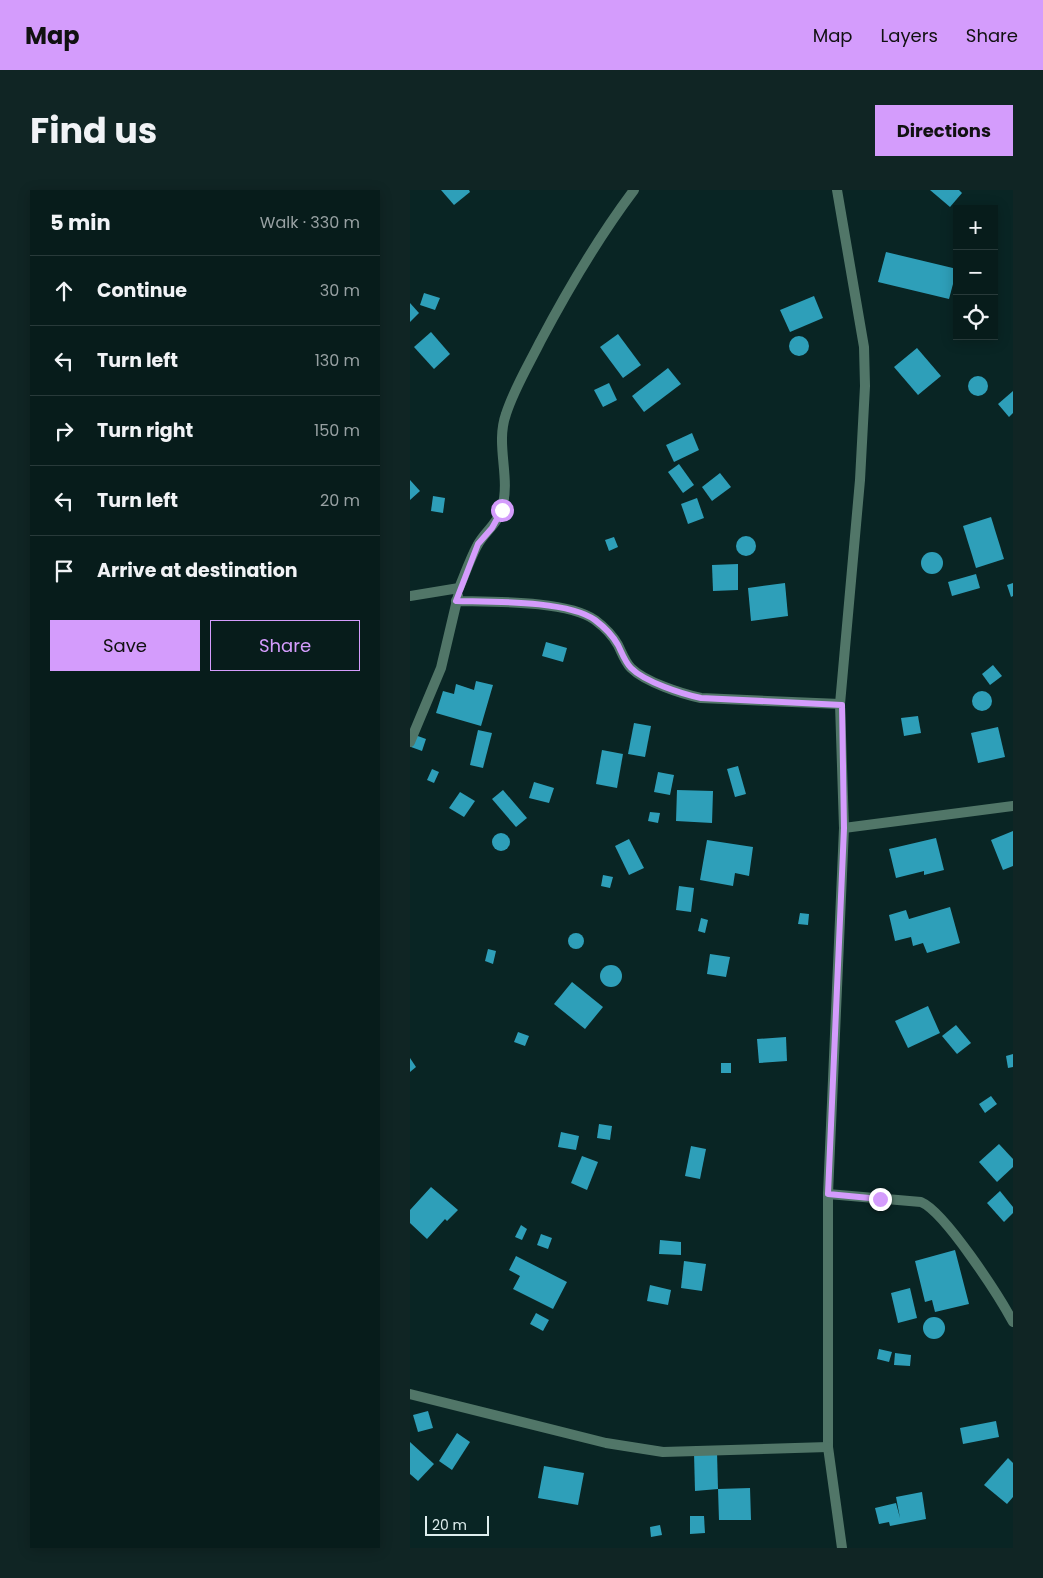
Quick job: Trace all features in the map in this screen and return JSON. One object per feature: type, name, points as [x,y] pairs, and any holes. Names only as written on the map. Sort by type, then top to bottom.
[{"type":"street","points":[[410,742],[441,668],[459,588],[478,544],[492,528],[502,510],[506,484],[502,453],[505,416],[516,387],[565,295],[611,221],[634,190]]},
{"type":"street","points":[[837,190],[860,316],[864,357],[860,480],[840,704],[844,828],[828,1194],[828,1447],[842,1548]]},
{"type":"street","points":[[410,596],[459,588]]},
{"type":"street","points":[[456,601],[512,602],[579,612],[594,620],[606,630],[617,643],[631,668],[640,675],[690,696],[840,704]]},
{"type":"street","points":[[844,828],[1013,806]]},
{"type":"street","points":[[828,1194],[921,1202],[930,1206],[963,1246],[1013,1322]]},
{"type":"street","points":[[410,1394],[606,1443],[663,1452],[828,1447]]},
{"type":"building","points":[[441,190],[469,190],[470,192],[454,205]]},
{"type":"building","points":[[930,190],[959,190],[962,193],[950,207]]},
{"type":"building","points":[[886,252],[953,268],[953,284],[949,299],[878,282]]},
{"type":"building","points":[[424,293],[440,298],[435,310],[420,305]]},
{"type":"building","points":[[814,296],[823,318],[790,332],[780,310]]},
{"type":"building","points":[[410,303],[419,313],[410,322]]},
{"type":"building","points":[[431,332],[450,354],[434,369],[414,347]]},
{"type":"building","points":[[618,334],[641,365],[623,378],[600,347]]},
{"type":"building","points":[[799,336],[806,339],[809,346],[806,353],[799,356],[792,353],[789,346],[792,339]]},
{"type":"building","points":[[917,348],[941,376],[918,395],[894,367]]},
{"type":"building","points":[[668,368],[681,384],[644,412],[632,396]]},
{"type":"building","points":[[978,376],[985,379],[988,386],[985,393],[978,396],[971,393],[968,386],[971,379]]},
{"type":"building","points":[[609,383],[617,400],[603,407],[594,390]]},
{"type":"building","points":[[1013,391],[1013,413],[1009,417],[998,404]]},
{"type":"building","points":[[692,433],[699,450],[674,462],[666,445]]},
{"type":"building","points":[[679,464],[694,485],[683,493],[668,472]]},
{"type":"building","points":[[720,473],[731,487],[712,501],[702,487]]},
{"type":"building","points":[[410,480],[420,491],[410,500]]},
{"type":"building","points":[[433,496],[445,498],[443,513],[431,511]]},
{"type":"building","points":[[697,498],[704,518],[688,524],[681,504]]},
{"type":"building","points":[[991,517],[1004,559],[976,568],[963,526]]},
{"type":"building","points":[[742,536],[750,536],[756,542],[756,550],[750,556],[742,556],[736,550],[736,542]]},
{"type":"building","points":[[614,537],[618,547],[609,551],[605,540]]},
{"type":"building","points":[[932,552],[940,555],[943,563],[940,571],[932,574],[924,571],[921,563],[924,555]]},
{"type":"building","points":[[738,564],[738,590],[713,591],[712,565]]},
{"type":"building","points":[[976,574],[980,588],[952,596],[948,582]]},
{"type":"building","points":[[785,583],[788,616],[751,621],[748,588]]},
{"type":"building","points":[[1013,583],[1013,596],[1011,597],[1007,585]]},
{"type":"building","points":[[546,642],[567,648],[563,662],[542,656]]},
{"type":"building","points":[[993,665],[1002,676],[990,685],[982,674]]},
{"type":"building","points":[[476,681],[493,685],[481,726],[436,713],[443,691],[454,694],[456,684],[474,690]]},
{"type":"building","points":[[982,691],[989,694],[992,701],[989,708],[982,711],[975,708],[972,701],[975,694]]},
{"type":"building","points":[[918,716],[921,733],[904,736],[901,718]]},
{"type":"building","points":[[634,723],[651,726],[645,757],[628,754]]},
{"type":"building","points":[[998,727],[1005,757],[978,763],[971,733]]},
{"type":"building","points":[[478,730],[492,733],[483,768],[470,765]]},
{"type":"building","points":[[415,735],[426,739],[422,751],[411,747]]},
{"type":"building","points":[[602,750],[623,754],[617,788],[596,784]]},
{"type":"building","points":[[738,766],[746,794],[735,797],[727,769]]},
{"type":"building","points":[[432,769],[439,772],[434,783],[427,780]]},
{"type":"building","points":[[658,772],[674,775],[670,795],[654,792]]},
{"type":"building","points":[[534,782],[554,788],[549,803],[529,798]]},
{"type":"building","points":[[503,790],[527,818],[516,827],[492,799]]},
{"type":"building","points":[[677,790],[713,791],[712,823],[676,821]]},
{"type":"building","points":[[460,792],[475,801],[464,817],[449,808]]},
{"type":"building","points":[[650,812],[660,813],[658,823],[648,821]]},
{"type":"building","points":[[1013,831],[1013,866],[1003,870],[991,840]]},
{"type":"building","points":[[501,833],[507,836],[510,842],[507,848],[501,851],[495,848],[492,842],[495,836]]},
{"type":"building","points":[[936,838],[944,870],[924,875],[924,871],[896,878],[889,849]]},
{"type":"building","points":[[629,839],[644,868],[629,875],[615,846]]},
{"type":"building","points":[[707,840],[753,847],[749,876],[735,873],[733,886],[700,880]]},
{"type":"building","points":[[603,875],[613,877],[610,888],[601,886]]},
{"type":"building","points":[[679,886],[694,888],[691,912],[676,910]]},
{"type":"building","points":[[950,907],[960,943],[927,953],[923,943],[913,946],[911,937],[895,941],[889,915],[906,910],[909,919]]},
{"type":"building","points":[[800,913],[809,914],[808,925],[798,924]]},
{"type":"building","points":[[701,918],[708,920],[705,933],[698,931]]},
{"type":"building","points":[[576,933],[582,935],[584,941],[582,947],[576,949],[570,947],[568,941],[570,935]]},
{"type":"building","points":[[488,949],[496,951],[493,964],[485,961]]},
{"type":"building","points":[[710,954],[730,957],[726,977],[707,974]]},
{"type":"building","points":[[611,965],[619,968],[622,976],[619,984],[611,987],[603,984],[600,976],[603,968]]},
{"type":"building","points":[[572,982],[603,1007],[585,1029],[554,1004]]},
{"type":"building","points":[[928,1006],[940,1033],[908,1048],[895,1021]]},
{"type":"building","points":[[956,1025],[971,1043],[957,1054],[942,1036]]},
{"type":"building","points":[[518,1032],[529,1036],[525,1046],[514,1042]]},
{"type":"building","points":[[786,1037],[787,1061],[759,1063],[757,1039]]},
{"type":"building","points":[[1013,1054],[1013,1067],[1008,1068],[1006,1056]]},
{"type":"building","points":[[410,1058],[416,1067],[410,1072]]},
{"type":"building","points":[[721,1063],[731,1063],[731,1073],[721,1073]]},
{"type":"building","points":[[991,1096],[997,1104],[985,1113],[979,1104]]},
{"type":"building","points":[[599,1124],[612,1126],[610,1140],[597,1138]]},
{"type":"building","points":[[561,1132],[579,1136],[576,1150],[558,1147]]},
{"type":"building","points":[[999,1144],[1013,1159],[1013,1167],[997,1182],[979,1162]]},
{"type":"building","points":[[691,1146],[706,1149],[700,1179],[685,1176]]},
{"type":"building","points":[[582,1156],[598,1162],[587,1190],[571,1183]]},
{"type":"building","points":[[431,1187],[458,1210],[447,1221],[445,1219],[427,1239],[410,1223],[410,1210]]},
{"type":"building","points":[[1000,1191],[1013,1207],[1013,1213],[1004,1222],[987,1203]]},
{"type":"building","points":[[521,1225],[527,1229],[522,1240],[515,1237]]},
{"type":"building","points":[[541,1234],[552,1238],[548,1249],[537,1245]]},
{"type":"building","points":[[660,1240],[681,1242],[681,1255],[659,1254]]},
{"type":"building","points":[[955,1250],[969,1304],[935,1312],[932,1300],[925,1302],[915,1261]]},
{"type":"building","points":[[516,1256],[567,1282],[553,1309],[513,1289],[520,1276],[509,1270]]},
{"type":"building","points":[[684,1261],[706,1264],[702,1291],[681,1288]]},
{"type":"building","points":[[650,1285],[671,1290],[668,1305],[647,1301]]},
{"type":"building","points":[[910,1288],[917,1318],[898,1323],[891,1293]]},
{"type":"building","points":[[536,1313],[549,1320],[543,1331],[530,1324]]},
{"type":"building","points":[[934,1317],[942,1320],[945,1328],[942,1336],[934,1339],[926,1336],[923,1328],[926,1320]]},
{"type":"building","points":[[879,1349],[892,1352],[889,1362],[877,1359]]},
{"type":"building","points":[[895,1353],[911,1355],[910,1366],[894,1365]]},
{"type":"building","points":[[428,1411],[433,1428],[418,1432],[413,1415]]},
{"type":"building","points":[[996,1421],[999,1437],[963,1444],[960,1428]]},
{"type":"building","points":[[457,1433],[470,1442],[452,1470],[439,1461]]},
{"type":"building","points":[[410,1442],[434,1464],[418,1481],[410,1474]]},
{"type":"building","points":[[717,1452],[718,1489],[695,1491],[694,1453]]},
{"type":"building","points":[[1008,1458],[1013,1463],[1013,1497],[1007,1504],[984,1485]]},
{"type":"building","points":[[544,1466],[584,1473],[578,1505],[538,1498]]},
{"type":"building","points":[[750,1488],[751,1520],[719,1520],[718,1489]]},
{"type":"building","points":[[922,1492],[926,1519],[890,1526],[889,1522],[879,1524],[875,1508],[896,1503],[900,1518],[896,1497]]},
{"type":"building","points":[[690,1516],[704,1516],[705,1533],[690,1534]]},
{"type":"building","points":[[660,1525],[662,1535],[651,1537],[650,1527]]},
{"type":"route","points":[[502,510],[492,528],[478,544],[459,588],[456,601],[512,602],[579,612],[594,620],[606,630],[617,643],[631,668],[640,675],[690,696],[842,705],[844,828],[828,1194],[880,1199]]}]
